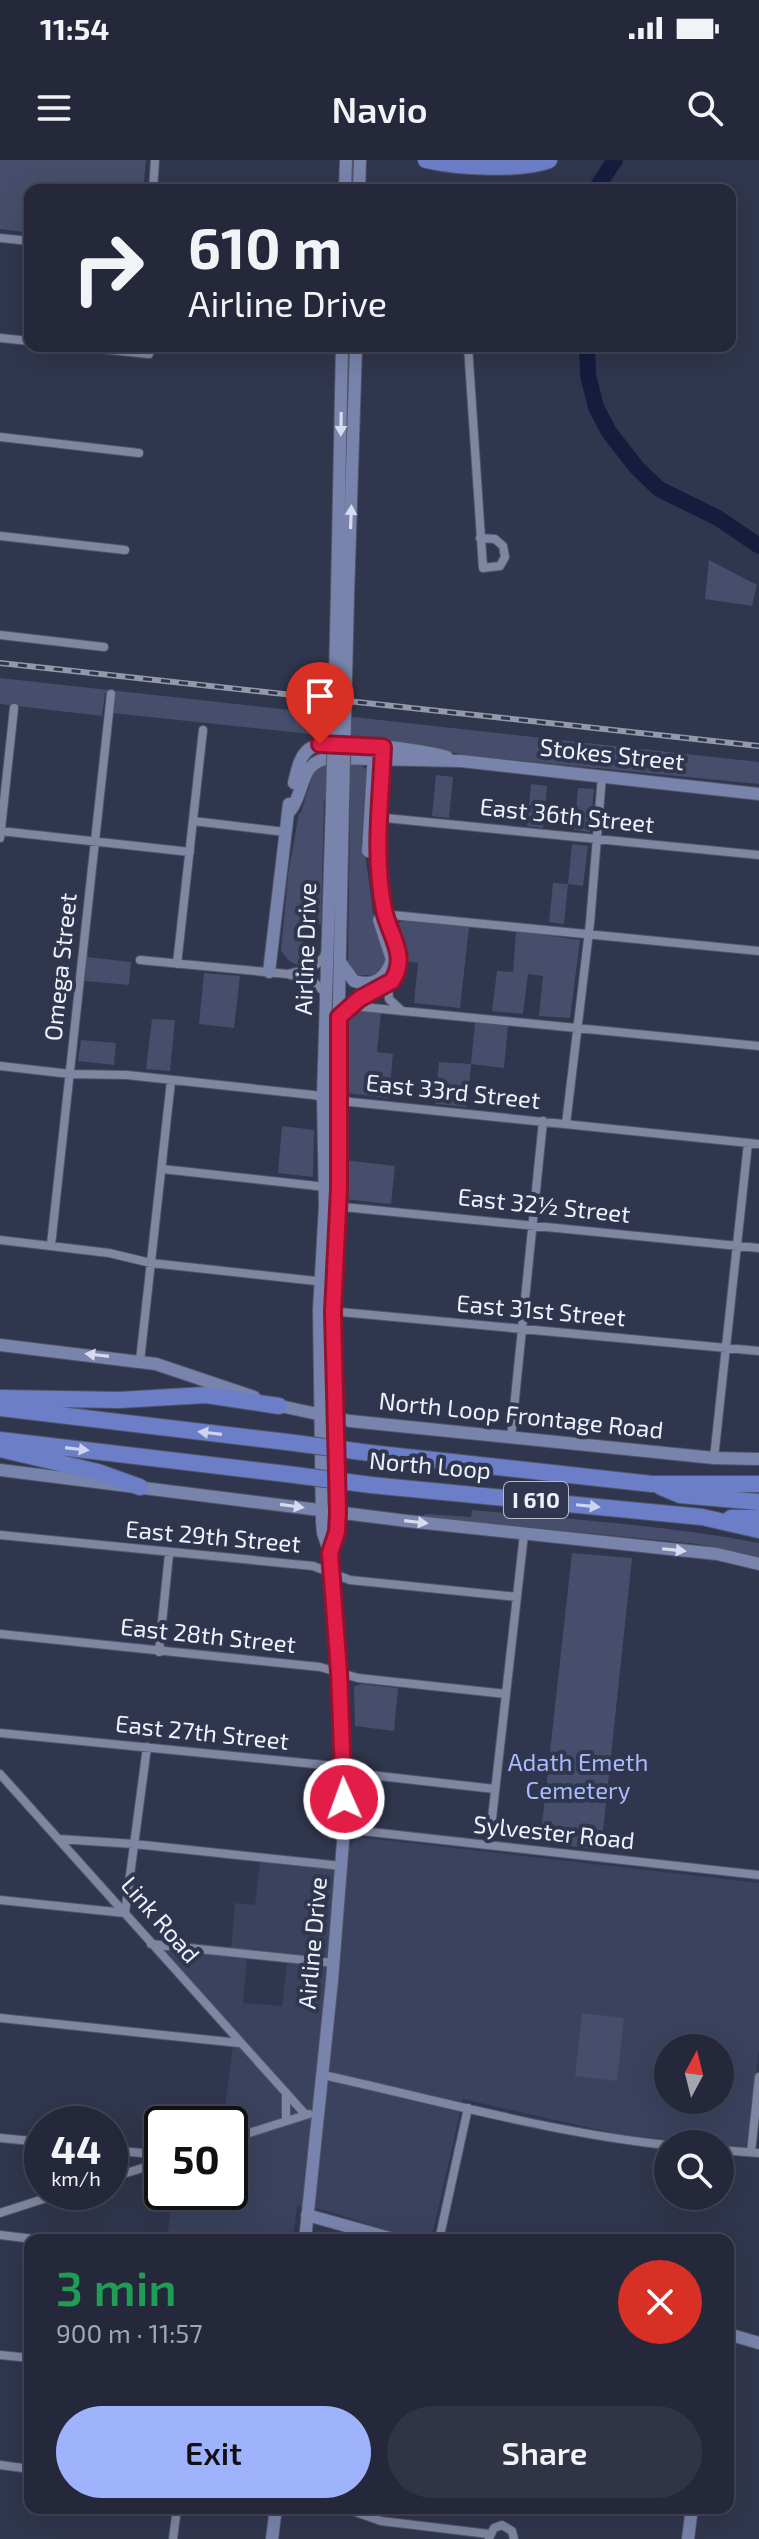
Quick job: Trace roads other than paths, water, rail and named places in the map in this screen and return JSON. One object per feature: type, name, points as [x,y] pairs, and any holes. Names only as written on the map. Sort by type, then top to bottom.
[{"type":"highway","points":[[426,160],[443,164],[515,166],[549,160]]},
{"type":"highway","points":[[465,160],[484,165]]},
{"type":"highway","points":[[0,1398],[119,1400],[206,1395],[279,1406]]},
{"type":"highway","name":"North Loop","points":[[0,1408],[652,1484],[759,1484]]},
{"type":"highway","name":"North Loop","points":[[0,1440],[371,1485],[702,1517],[759,1530]]},
{"type":"highway","points":[[0,1449],[98,1472],[140,1487]]},
{"type":"highway","points":[[652,1484],[680,1495],[759,1502]]},
{"type":"highway","points":[[702,1517],[759,1518]]},
{"type":"main road","points":[[345,184],[346,160]]},
{"type":"main road","points":[[359,184],[360,160]]},
{"type":"main road","name":"Airline Drive","points":[[330,1553],[337,1532],[338,1512],[334,1283],[331,1206],[325,1187],[323,1097],[337,801],[342,594],[342,352]]},
{"type":"main road","name":"Airline Drive","points":[[342,594],[356,352]]},
{"type":"main road","name":"Stokes Street","points":[[285,832],[298,765],[310,748],[325,744],[379,753],[416,749],[461,761],[759,794]]},
{"type":"main road","name":"Airline Drive","points":[[340,962],[354,981],[369,984],[381,980],[392,960],[370,879],[379,753]]},
{"type":"main road","name":"Airline Drive","points":[[305,2234],[334,1963],[344,1829],[339,1672],[330,1553],[323,1533],[319,1310],[331,1206],[339,1189],[337,801]]},
{"type":"main road","points":[[269,972],[285,832]]},
{"type":"main road","name":"Airline Drive","points":[[339,1017],[392,981],[400,959],[381,914]]},
{"type":"main road","name":"North Loop Frontage Road","points":[[0,1345],[140,1361],[188,1373],[279,1406],[336,1418],[714,1458],[759,1459]]},
{"type":"main road","points":[[0,1470],[524,1534],[717,1554],[759,1564]]},
{"type":"main road","points":[[307,2215],[375,2234]]},
{"type":"main road","points":[[734,2336],[759,2343]]},
{"type":"main road","points":[[272,2539],[275,2514]]},
{"type":"main road","points":[[688,2539],[691,2514]]},
{"type":"street","points":[[153,184],[155,160]]},
{"type":"street","points":[[0,238],[24,240]]},
{"type":"street","points":[[0,338],[24,340]]},
{"type":"street","points":[[130,352],[149,354]]},
{"type":"street","points":[[468,352],[480,538],[483,568],[500,566],[505,551],[495,539],[480,538]]},
{"type":"street","points":[[0,437],[139,453]]},
{"type":"street","points":[[0,536],[125,550]]},
{"type":"street","points":[[0,635],[104,647]]},
{"type":"street","name":"Omega Street","points":[[51,1245],[111,694]]},
{"type":"street","points":[[0,838],[14,708]]},
{"type":"street","points":[[177,964],[203,730]]},
{"type":"street","points":[[566,1124],[589,934],[602,776]]},
{"type":"street","name":"East 36th Street","points":[[374,817],[759,855]]},
{"type":"street","points":[[193,821],[285,832]]},
{"type":"street","points":[[0,831],[190,852]]},
{"type":"street","points":[[381,914],[759,951]]},
{"type":"street","points":[[287,974],[310,968],[321,961],[328,947]]},
{"type":"street","points":[[140,960],[287,974],[314,982],[327,995]]},
{"type":"street","points":[[392,981],[388,988],[389,999],[402,1011]]},
{"type":"street","points":[[352,1006],[759,1046]]},
{"type":"street","name":"East 33rd Street","points":[[0,1066],[70,1074],[127,1075],[351,1102],[759,1144]]},
{"type":"street","points":[[140,1361],[171,1081]]},
{"type":"street","points":[[511,1438],[543,1121]]},
{"type":"street","points":[[714,1458],[748,1143]]},
{"type":"street","points":[[162,1169],[339,1189]]},
{"type":"street","name":"East 32½ Street","points":[[331,1206],[759,1248]]},
{"type":"street","points":[[0,1240],[109,1253],[151,1263],[334,1283]]},
{"type":"street","name":"East 31st Street","points":[[319,1310],[759,1351]]},
{"type":"street","points":[[489,1845],[524,1534]]},
{"type":"street","name":"East 29th Street","points":[[0,1535],[313,1566],[350,1580],[517,1597]]},
{"type":"street","points":[[159,1652],[169,1554]]},
{"type":"street","name":"East 28th Street","points":[[0,1634],[320,1667],[358,1678],[506,1694]]},
{"type":"street","name":"East 27th Street","points":[[0,1733],[325,1765],[495,1789]]},
{"type":"street","points":[[0,1900],[125,1913],[147,1747]]},
{"type":"street","name":"Link Road","points":[[0,1774],[305,2114]]},
{"type":"street","name":"Sylvester Road","points":[[344,1829],[759,1875]]},
{"type":"street","points":[[59,1839],[342,1866]]},
{"type":"street","points":[[150,1944],[334,1963]]},
{"type":"street","points":[[0,2018],[239,2043]]},
{"type":"street","points":[[323,2075],[468,2108],[654,2143]]},
{"type":"street","points":[[734,2151],[755,2153],[759,2077]]},
{"type":"street","points":[[286,2094],[286,2120]]},
{"type":"street","points":[[440,2234],[468,2108]]},
{"type":"street","points":[[248,2133],[319,2112]]},
{"type":"street","points":[[0,2138],[24,2140]]},
{"type":"street","points":[[0,2213],[24,2205]]},
{"type":"street","points":[[0,2235],[24,2238]]},
{"type":"street","points":[[0,2355],[24,2357]]},
{"type":"street","points":[[0,2465],[24,2468]]},
{"type":"street","points":[[173,2539],[176,2514]]},
{"type":"street","points":[[361,2514],[381,2521],[489,2537],[494,2528],[502,2525],[512,2531],[514,2539]]},
{"type":"waterway","points":[[599,184],[615,160]]},
{"type":"waterway","points":[[587,352],[588,375],[596,407],[609,432],[637,468],[659,489],[718,518],[759,546]]},
{"type":"railway","points":[[0,663],[759,746]]},
{"type":"park label","name":"Adath Emeth Cemetery","points":[[578,1777]]}]
